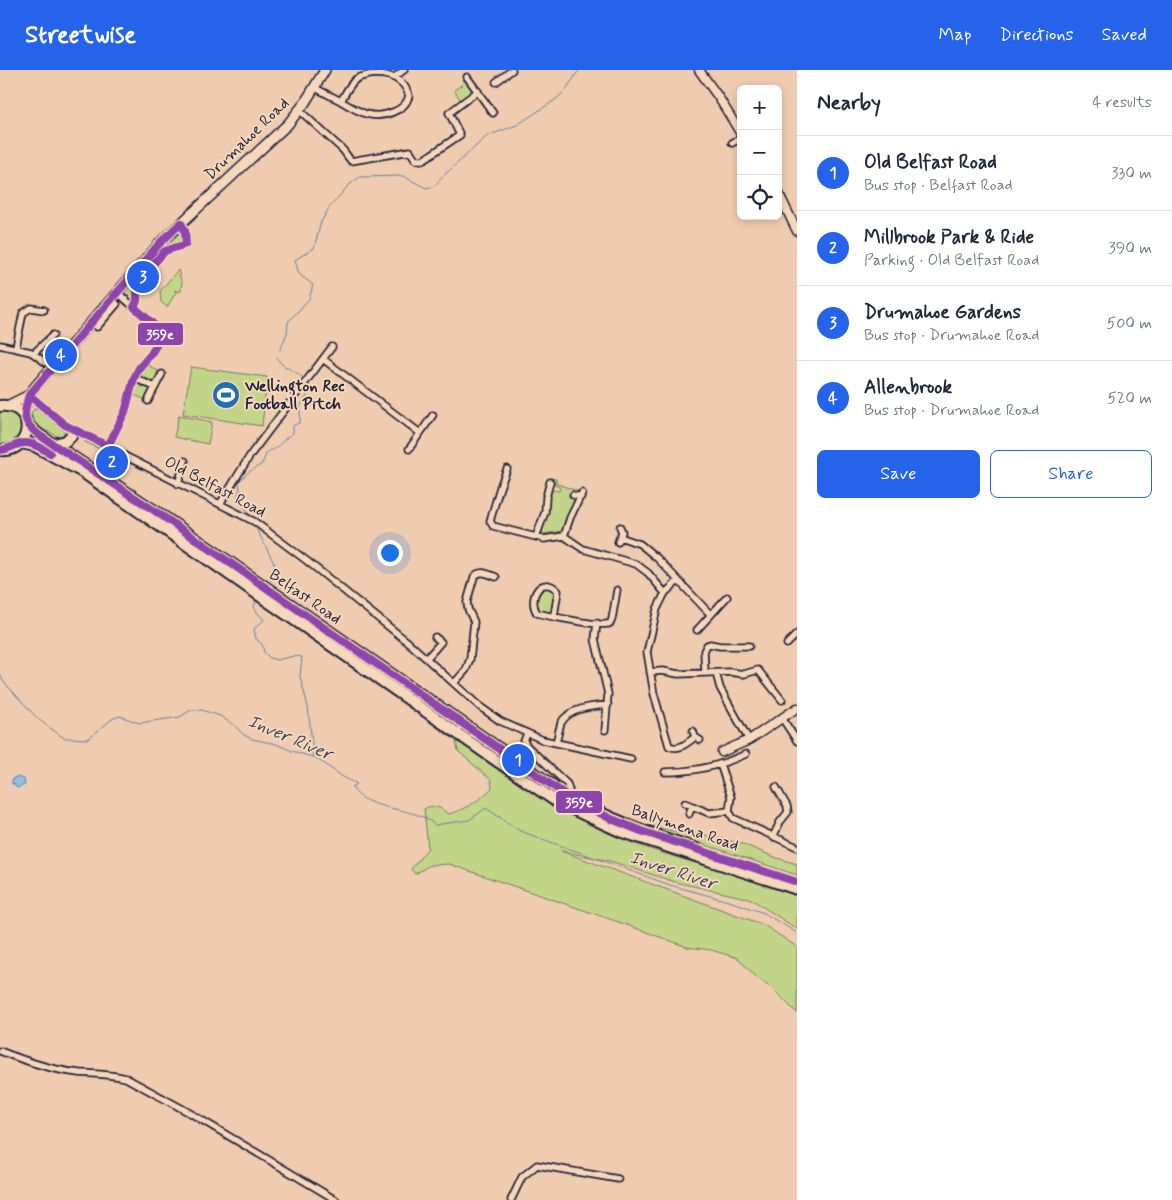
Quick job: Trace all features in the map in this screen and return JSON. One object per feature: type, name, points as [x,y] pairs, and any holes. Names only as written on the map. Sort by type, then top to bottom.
[{"type":"highway","points":[[0,450],[11,449],[21,443],[25,437],[27,425],[23,414],[18,409],[3,406]]},
{"type":"highway","name":"Belfast Road","points":[[27,425],[39,435],[155,510],[565,800]]},
{"type":"highway","points":[[54,444],[66,441],[72,433]]},
{"type":"highway","name":"Belfast Road","points":[[21,443],[36,446],[81,471],[486,754],[565,800]]},
{"type":"highway","name":"Ballymena Road","points":[[565,800],[641,831],[797,882]]},
{"type":"highway","name":"Ballymena Road","points":[[565,800],[620,831],[797,889]]},
{"type":"main road","name":"Drumahoe Road","points":[[23,414],[29,395],[52,367],[98,323],[118,293],[160,244],[288,124],[325,70]]},
{"type":"main road","name":"Drumahoe Road","points":[[3,406],[29,395]]},
{"type":"street","points":[[396,76],[404,70]]},
{"type":"street","points":[[496,82],[512,70]]},
{"type":"street","points":[[699,70],[712,86],[739,130]]},
{"type":"street","points":[[314,87],[357,112],[368,115],[382,116],[396,111],[406,104],[409,96],[402,82],[396,76],[377,72],[366,74],[352,83],[341,101]]},
{"type":"street","points":[[467,77],[493,113]]},
{"type":"street","points":[[299,110],[342,150],[351,161],[410,151],[416,160],[423,160],[460,135],[449,113],[478,91]]},
{"type":"street","points":[[732,144],[737,141]]},
{"type":"street","points":[[782,200],[797,231]]},
{"type":"street","points":[[134,307],[137,301],[137,284],[141,277],[165,250],[186,243],[181,223]]},
{"type":"street","points":[[108,446],[125,412],[134,378],[154,351],[162,335],[159,329],[118,293]]},
{"type":"street","name":"Drumahoe Road","points":[[98,323],[117,304]]},
{"type":"street","points":[[16,347],[22,314],[31,308],[44,310]]},
{"type":"street","points":[[34,354],[48,336]]},
{"type":"street","points":[[0,344],[16,347],[34,354],[52,367]]},
{"type":"street","points":[[220,504],[251,454],[332,347]]},
{"type":"street","points":[[323,359],[420,433]]},
{"type":"street","points":[[148,401],[162,374]]},
{"type":"street","points":[[134,378],[155,387]]},
{"type":"street","name":"Old Belfast Road","points":[[29,395],[72,433],[108,446],[178,484],[255,522],[307,561],[427,658],[479,706],[493,716],[527,734],[556,743],[631,759]]},
{"type":"street","points":[[409,449],[433,415]]},
{"type":"street","points":[[178,484],[185,461]]},
{"type":"street","points":[[507,469],[490,521],[493,526],[544,539],[564,536],[583,549],[636,564],[648,573],[665,593]]},
{"type":"street","points":[[505,478],[512,481]]},
{"type":"street","points":[[536,537],[544,512],[546,497],[551,486]]},
{"type":"street","points":[[564,536],[570,518],[582,495],[573,495]]},
{"type":"street","points":[[620,527],[622,532],[619,539],[640,544],[657,558],[711,615]]},
{"type":"street","points":[[455,682],[466,670],[470,659],[474,622],[467,602],[474,577],[481,572],[496,577]]},
{"type":"street","points":[[678,581],[665,593],[656,609],[647,652],[654,694],[669,746],[675,748],[683,746],[696,736]]},
{"type":"street","points":[[554,616],[558,591],[545,585],[539,586],[534,606],[534,610],[537,613],[554,616],[597,623],[607,624],[611,622],[615,592]]},
{"type":"street","points":[[697,630],[727,597]]},
{"type":"street","points":[[597,623],[595,638],[608,694],[608,727]]},
{"type":"street","points":[[797,634],[790,642],[797,646]]},
{"type":"street","points":[[427,658],[441,642],[435,637]]},
{"type":"street","points":[[705,673],[704,651],[707,645],[749,646]]},
{"type":"street","points":[[650,672],[659,670],[678,674],[730,672],[744,674],[758,670],[778,698]]},
{"type":"street","points":[[716,673],[720,688],[749,740]]},
{"type":"street","points":[[556,743],[565,718],[585,708],[608,705]]},
{"type":"street","points":[[722,752],[749,740],[797,708]]},
{"type":"street","points":[[782,718],[797,741]]},
{"type":"street","points":[[527,734],[524,741],[526,745],[567,784],[569,790],[565,800]]},
{"type":"street","points":[[668,773],[720,764],[746,754]]},
{"type":"street","points":[[720,764],[731,798],[729,811],[732,816],[737,821],[797,847]]},
{"type":"street","points":[[773,837],[780,822],[788,812],[787,806],[776,787]]},
{"type":"street","points":[[685,803],[709,813],[729,811]]},
{"type":"street","points":[[688,814],[692,806]]},
{"type":"street","points":[[0,1051],[18,1058],[69,1071],[114,1075],[126,1078],[190,1113],[336,1200]]},
{"type":"street","points":[[511,1200],[522,1177],[537,1165],[618,1179]]},
{"type":"green space","points":[[464,80],[474,91],[461,101],[454,90],[463,84],[462,81]]},
{"type":"green space","points":[[182,228],[185,240],[179,244],[168,246],[138,280],[135,300],[132,301],[125,294],[125,290]]},
{"type":"green space","points":[[178,270],[182,283],[181,291],[174,290],[176,292],[167,307],[161,302],[160,291]]},
{"type":"green space","points":[[148,365],[158,371],[156,375],[158,378],[154,383],[147,381],[141,375]]},
{"type":"green space","name":"Wellington Rec Football Pitch","points":[[191,367],[267,377],[262,426],[183,414]]},
{"type":"green space","points":[[138,382],[152,388],[144,399],[134,395]]},
{"type":"green space","points":[[34,409],[39,410],[64,431],[65,436],[59,437],[38,426],[31,413]]},
{"type":"green space","points":[[8,411],[18,416],[21,421],[22,432],[16,440],[6,444],[0,443],[0,412]]},
{"type":"green space","points":[[179,415],[212,422],[208,444],[174,437]]},
{"type":"green space","points":[[86,440],[142,468],[142,469],[85,442]]},
{"type":"green space","points":[[550,478],[556,479],[557,484],[578,491],[581,489],[579,493],[572,492],[571,496],[577,499],[563,531],[543,534],[541,528],[548,511],[550,493],[554,490],[559,491],[560,488]]},
{"type":"green space","points":[[546,587],[555,591],[552,612],[550,613],[538,611],[537,605],[540,589]]},
{"type":"green space","points":[[395,683],[567,800],[566,802],[393,684]]},
{"type":"green space","points":[[456,742],[462,744],[498,770],[553,805],[592,826],[658,852],[751,879],[797,896],[797,929],[751,899],[675,882],[610,861],[561,851],[764,925],[797,947],[797,1013],[774,990],[756,977],[738,958],[711,950],[687,947],[449,864],[430,865],[415,874],[411,869],[428,848],[424,809],[434,806],[449,814],[472,804],[492,788],[491,780],[458,751]]},
{"type":"green space","points":[[635,822],[685,834],[696,833],[743,844],[797,864],[797,875]]},
{"type":"water","points":[[17,777],[24,779],[25,785],[17,788],[12,784],[12,779]]},
{"type":"waterway","points":[[280,350],[287,333],[288,322],[309,299],[313,285],[299,274],[295,260],[314,248],[321,222],[329,208],[349,185],[360,177],[403,176],[426,188],[435,186],[441,178],[487,136],[517,125],[555,100],[565,91],[579,70]]},
{"type":"waterway","points":[[277,357],[281,364],[303,378]]},
{"type":"waterway","points":[[250,516],[238,496],[240,490],[239,481],[262,464],[267,452],[278,446],[293,433],[293,426],[300,422],[300,406],[312,389],[309,385]]},
{"type":"waterway","points":[[254,524],[275,565],[275,579],[270,580]]},
{"type":"waterway","points":[[257,600],[254,606],[264,620],[254,629],[256,639],[262,644],[264,652],[270,658],[277,660],[294,656],[302,657],[300,676],[308,707],[312,756]]},
{"type":"waterway","name":"Inver River","points":[[0,674],[3,681],[38,719],[64,738],[88,739],[112,719],[120,716],[139,723],[180,717],[191,710],[202,710],[220,716],[252,739],[276,744],[316,758],[343,777],[357,784],[352,787],[368,801],[416,814],[435,825],[469,820],[486,808],[520,831],[670,885],[764,913],[797,933]]},
{"type":"transit line","name":"359e","points":[[181,223],[185,231],[186,244],[165,251],[137,284],[137,301],[134,307],[159,329],[161,337],[134,378],[125,412],[108,446],[65,425],[29,395],[160,243],[181,223]]},
{"type":"transit line","name":"359e","points":[[29,395],[25,417],[29,426],[39,435],[155,511],[566,795],[609,818],[641,831],[797,882]]},
{"type":"transit line","name":"359e","points":[[0,450],[27,443],[50,453]]},
{"type":"place","name":"Drumahoe Gardens","points":[[143,277]]},
{"type":"place","name":"Allenbrook","points":[[61,355]]},
{"type":"place","name":"Wellington Rec Football Pitch","points":[[226,395]]},
{"type":"place","name":"Millbrook Park & Ride","points":[[112,462]]},
{"type":"place","name":"Old Belfast Road","points":[[518,760]]}]
